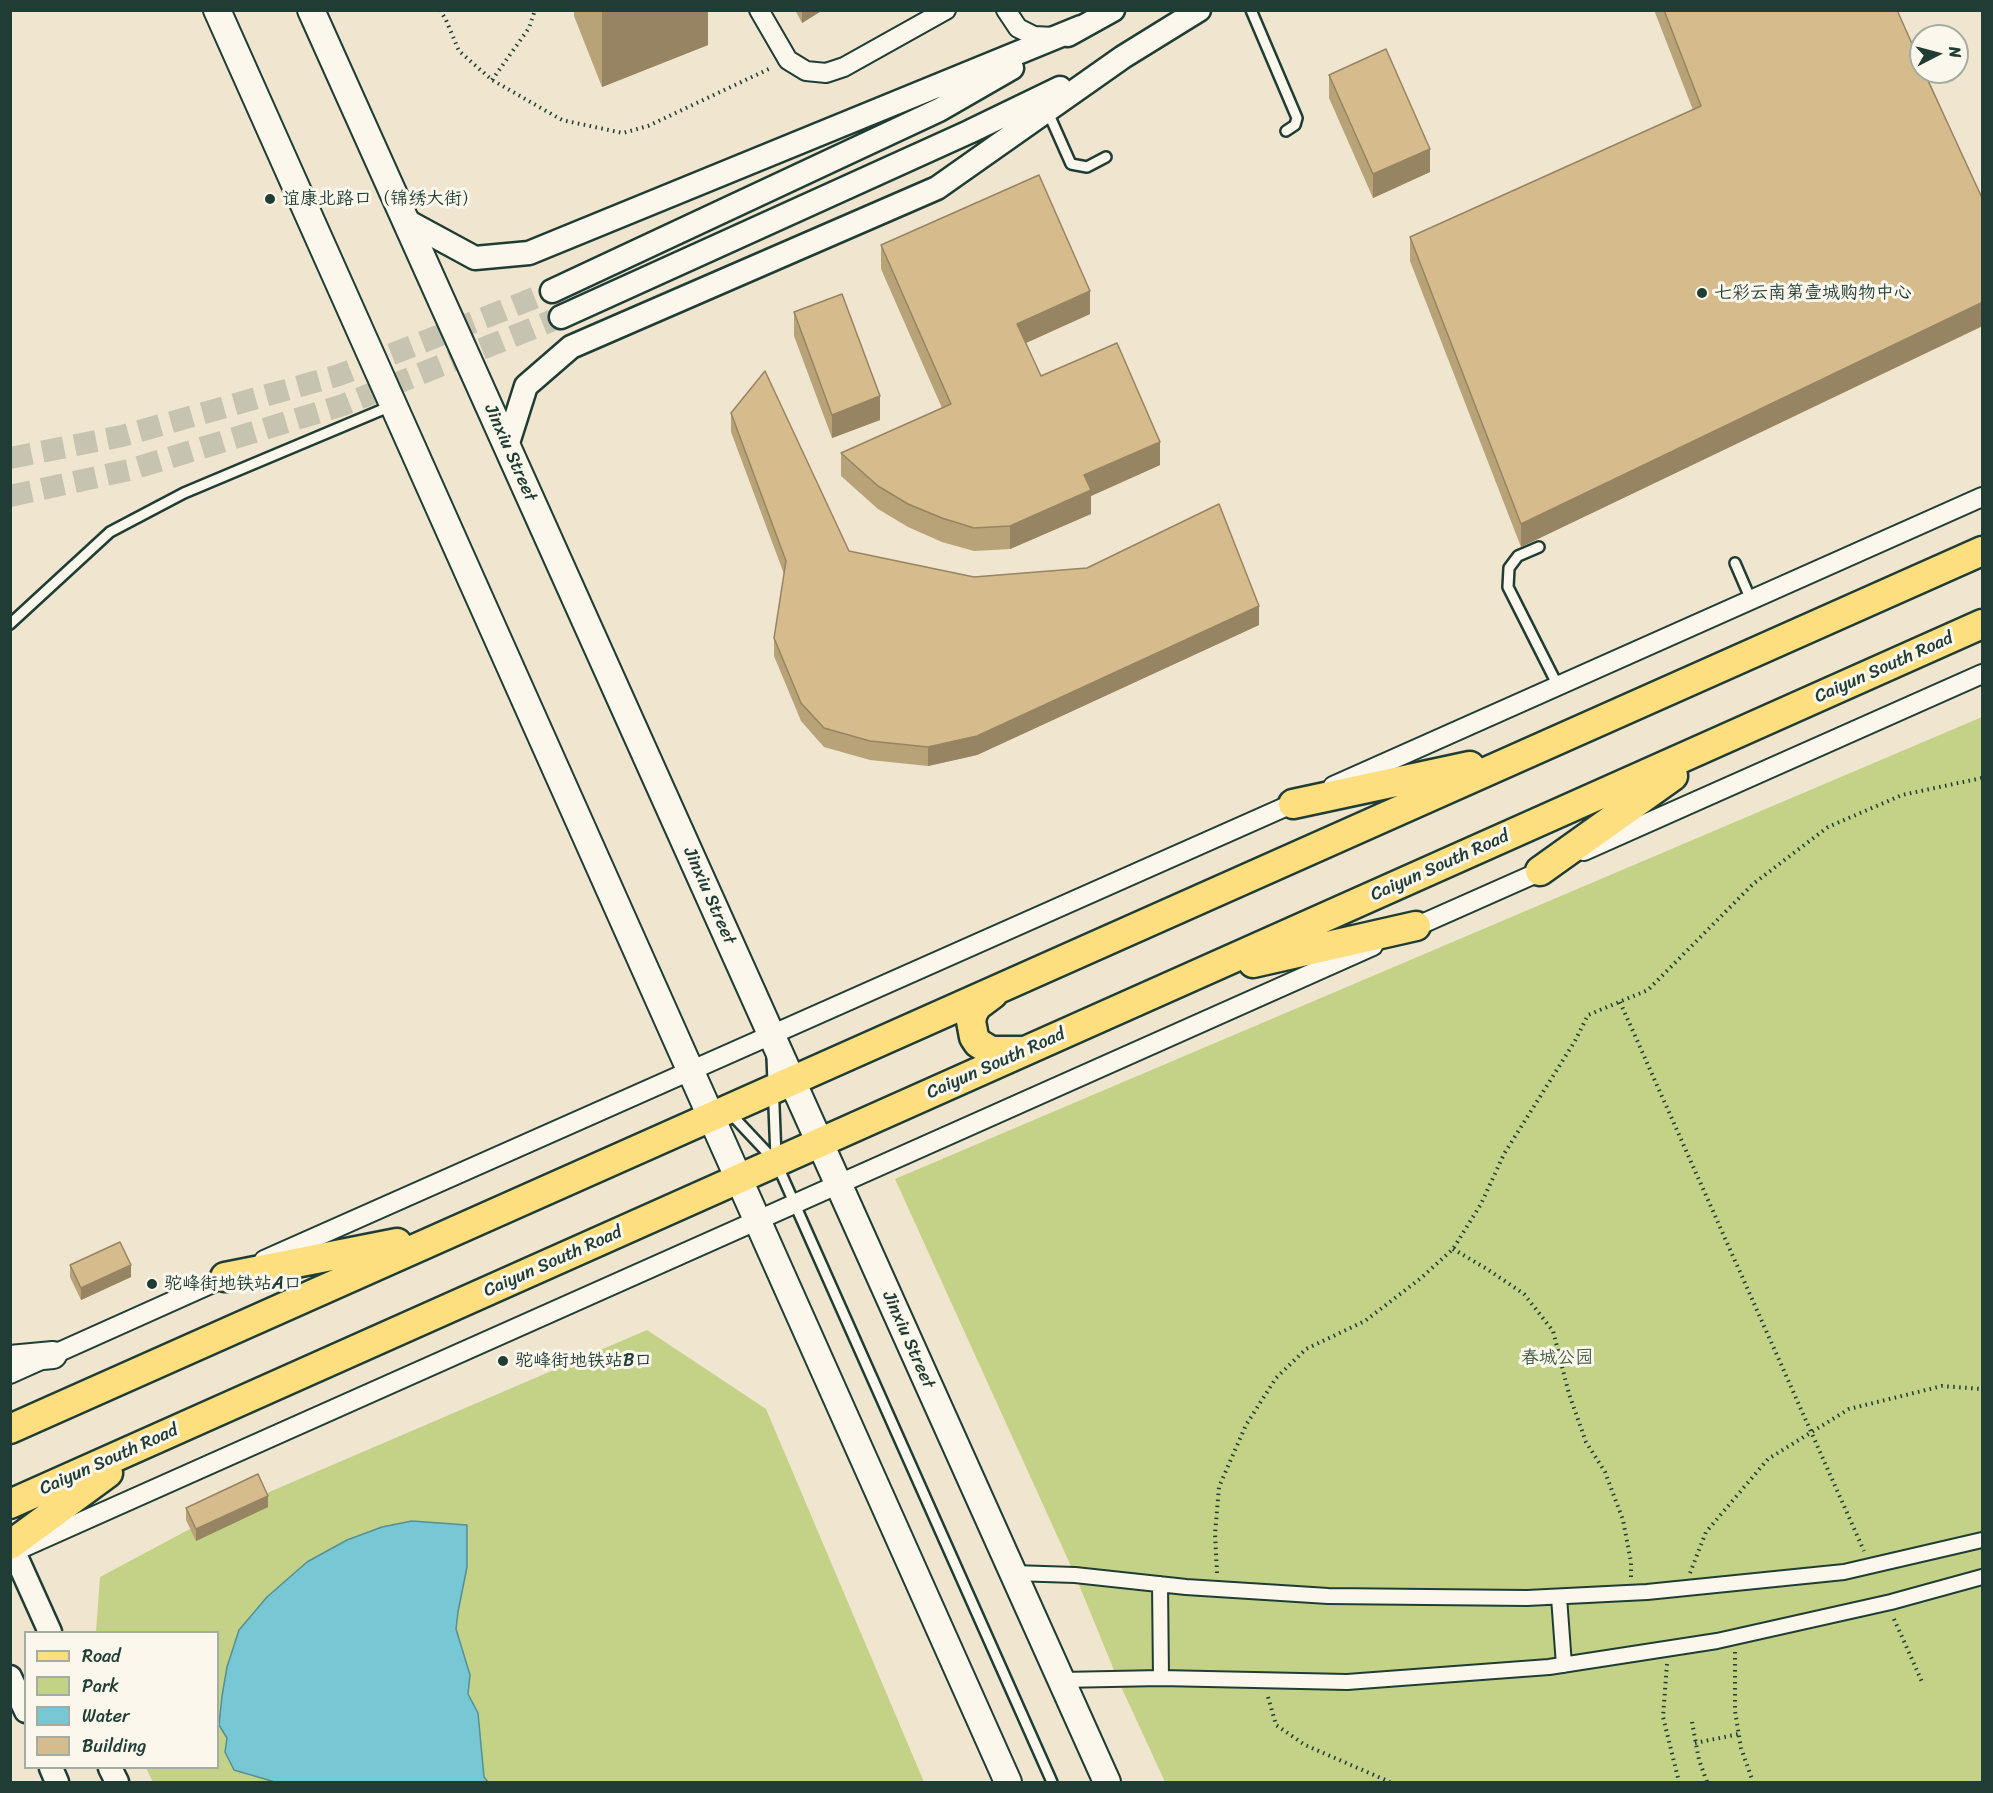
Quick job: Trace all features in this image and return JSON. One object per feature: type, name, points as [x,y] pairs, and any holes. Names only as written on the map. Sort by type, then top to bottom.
[{"type":"main road","points":[[217,10],[689,1072],[717,1106],[738,1179],[1008,1782]]},
{"type":"main road","name":"Jinxiu Street","points":[[311,10],[772,1035],[782,1085],[820,1143],[1107,1782]]},
{"type":"main road","points":[[10,1429],[449,1232],[717,1106],[782,1085],[1983,551]]},
{"type":"main road","name":"Caiyun South Road","points":[[10,1504],[1983,624]]},
{"type":"main road","points":[[1540,871],[1722,741]]},
{"type":"main road","points":[[1293,804],[1525,755]]},
{"type":"main road","points":[[1193,977],[1416,926]]},
{"type":"main road","points":[[1002,988],[977,1006],[971,1021],[974,1037],[984,1048],[991,1051],[1027,1051]]},
{"type":"main road","points":[[225,1277],[449,1232]]},
{"type":"main road","points":[[10,1359],[53,1355]]},
{"type":"main road","points":[[12,1550],[152,1441]]},
{"type":"street","points":[[759,10],[788,60],[806,71],[826,73],[844,67],[946,10]]},
{"type":"street","points":[[1006,10],[1018,28],[1034,36],[1057,38]]},
{"type":"street","points":[[552,291],[939,110],[1113,10]]},
{"type":"street","points":[[507,447],[526,386],[571,347],[937,188],[1123,57],[1199,10]]},
{"type":"street","points":[[405,220],[475,258],[529,253],[1081,27]]},
{"type":"street","points":[[561,317],[969,132],[1123,57]]},
{"type":"street","points":[[10,1374],[1983,497]]},
{"type":"street","points":[[50,1631],[12,1550],[1983,674]]},
{"type":"street","points":[[1013,1573],[1075,1575],[1217,1589],[1328,1596],[1559,1597],[1630,1593],[1844,1572],[1983,1540]]},
{"type":"street","points":[[1061,1680],[1161,1678],[1347,1682],[1564,1665],[1737,1636],[1887,1603],[1983,1577]]},
{"type":"street","points":[[1160,1584],[1161,1678]]},
{"type":"street","points":[[1559,1597],[1564,1665]]},
{"type":"street","points":[[10,1677],[24,1707]]},
{"type":"lane","points":[[1251,10],[1297,118],[1294,125],[1286,131]]},
{"type":"lane","points":[[1047,110],[1071,164],[1086,167],[1106,157]]},
{"type":"lane","points":[[12,621],[111,532],[184,493],[393,405]]},
{"type":"lane","points":[[1539,547],[1518,556],[1509,568],[1508,587],[1558,686]]},
{"type":"lane","points":[[1735,563],[1751,600]]},
{"type":"lane","points":[[776,1162],[782,1085]]},
{"type":"lane","points":[[717,1106],[776,1162],[1052,1782]]},
{"type":"path","points":[[440,10],[459,51],[492,80],[562,120],[623,133],[648,126],[788,60]]},
{"type":"path","points":[[492,80],[529,28],[535,10]]},
{"type":"path","points":[[1217,1589],[1215,1534],[1219,1487],[1246,1425],[1276,1377],[1306,1349],[1365,1321],[1421,1278],[1453,1249],[1481,1204],[1504,1154],[1575,1041],[1588,1015],[1648,990],[1753,884],[1828,827],[1902,795],[1983,778]]},
{"type":"path","points":[[1620,1002],[1871,1566]]},
{"type":"path","points":[[1453,1249],[1524,1294],[1553,1331],[1569,1394],[1586,1442],[1605,1472],[1623,1520],[1631,1562],[1630,1593]]},
{"type":"path","points":[[1683,1588],[1706,1532],[1768,1459],[1849,1408],[1942,1386],[1983,1389]]},
{"type":"path","points":[[1887,1603],[1923,1683]]},
{"type":"path","points":[[1737,1636],[1735,1711],[1753,1782]]},
{"type":"path","points":[[1668,1648],[1663,1717],[1679,1782]]},
{"type":"path","points":[[1263,1681],[1276,1725],[1305,1745],[1390,1782]]},
{"type":"path","points":[[1692,1722],[1699,1761],[1707,1782]]},
{"type":"path","points":[[1695,1743],[1739,1734]]},
{"type":"green space","name":"春城公园","points":[[1982,717],[1982,1782],[1165,1782],[1118,1680],[1075,1575],[895,1179]]},
{"type":"green space","points":[[647,1330],[766,1409],[924,1782],[153,1782],[146,1769],[219,1769],[219,1631],[96,1631],[100,1577],[218,1514]]},
{"type":"water","points":[[412,1521],[467,1525],[467,1567],[456,1629],[470,1675],[468,1694],[478,1713],[484,1777],[488,1782],[275,1782],[234,1770],[225,1752],[227,1738],[219,1725],[227,1667],[239,1630],[267,1597],[307,1562],[347,1540],[382,1527]]},
{"type":"building","name":"七彩云南第壹城购物中心","points":[[1664,10],[1897,10],[1909,37],[1909,84],[1930,84],[1983,200],[1983,302],[1521,524],[1410,237],[1701,106]]},
{"type":"building","points":[[1386,49],[1430,149],[1373,174],[1329,75]]},
{"type":"building","points":[[1039,175],[1090,291],[1017,324],[1041,376],[1117,343],[1160,442],[1084,475],[1091,490],[1010,526],[974,528],[908,504],[878,486],[841,453],[951,404],[881,245]]},
{"type":"building","points":[[842,294],[880,396],[832,415],[794,312]]},
{"type":"building","points":[[765,371],[849,551],[974,577],[1087,568],[1219,504],[1259,606],[977,736],[928,747],[870,741],[824,728],[801,703],[774,638],[786,561],[731,413]]},
{"type":"building","points":[[120,1242],[131,1265],[81,1288],[70,1265]]},
{"type":"building","points":[[258,1474],[268,1496],[196,1529],[186,1508]]},
{"type":"tunnel","points":[[10,458],[122,436],[339,375],[552,291]]},
{"type":"tunnel","points":[[10,496],[129,470],[343,405],[561,317]]},
{"type":"place","name":"谊康北路口（锦绣大街）","points":[[270,199]]},
{"type":"place","name":"七彩云南第壹城购物中心","points":[[1702,293]]},
{"type":"place","name":"驼峰街地铁站A口","points":[[152,1284]]},
{"type":"place","name":"驼峰街地铁站B口","points":[[503,1361]]}]
